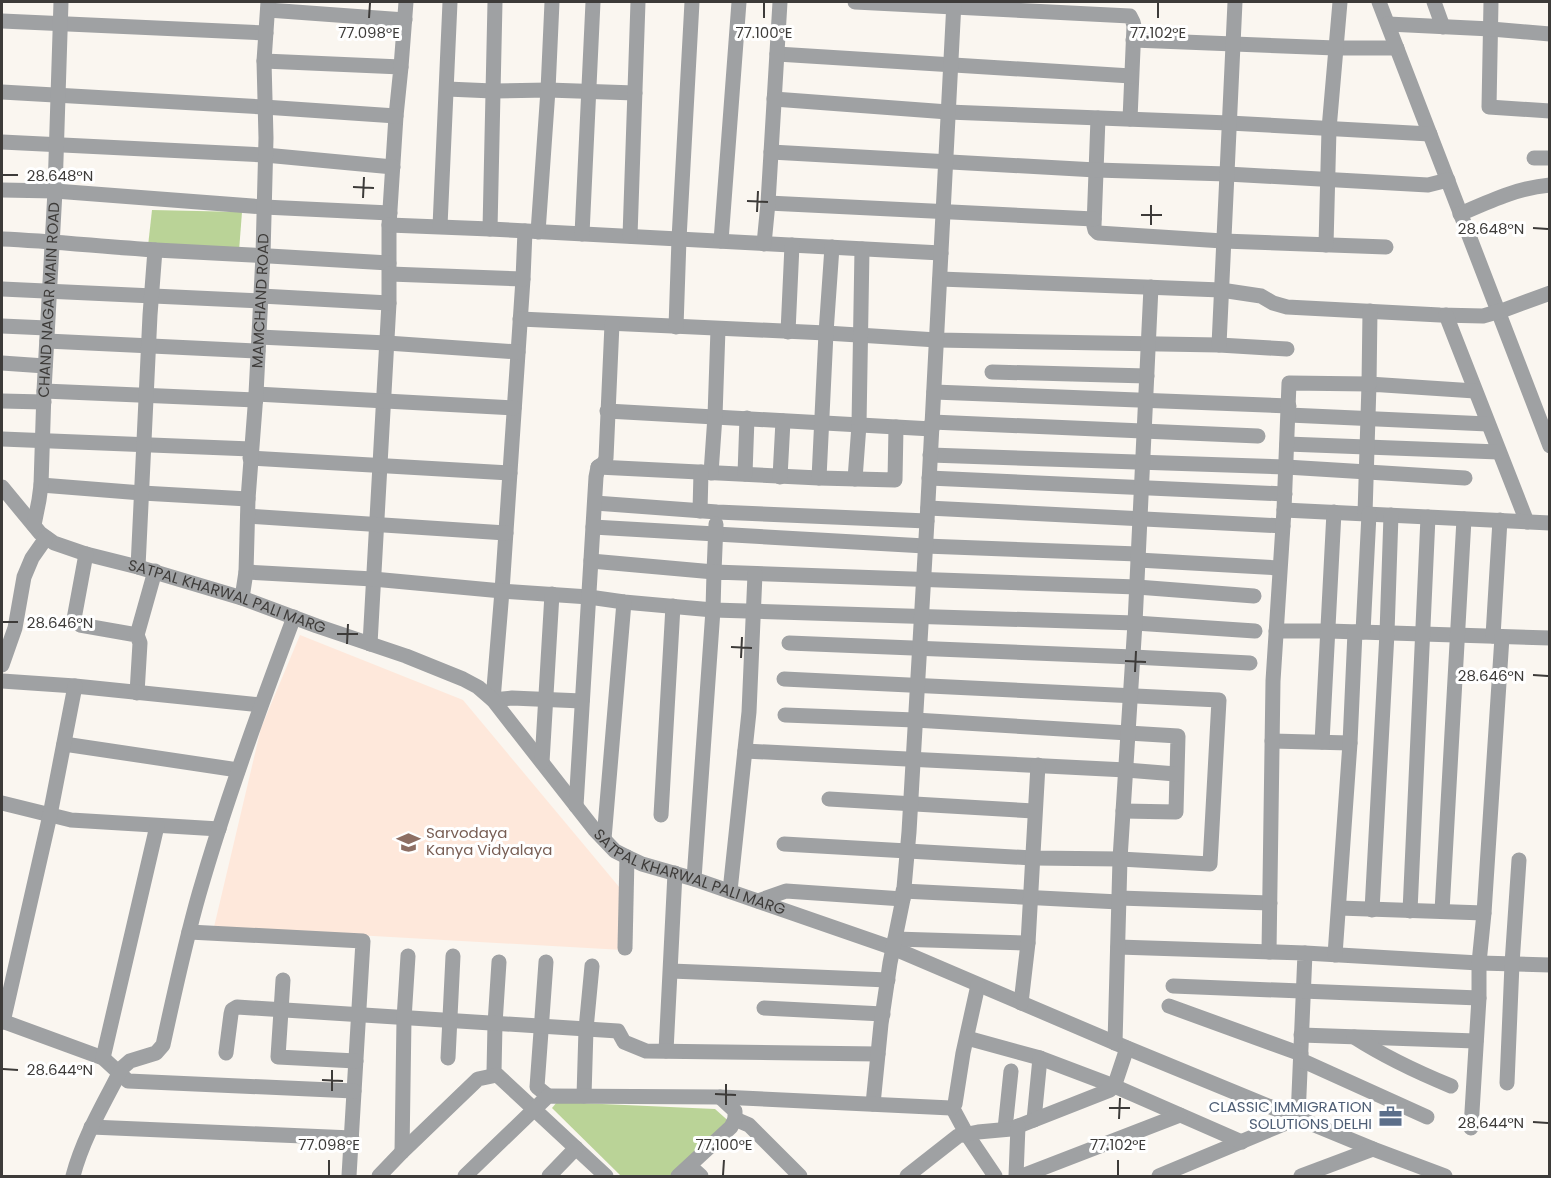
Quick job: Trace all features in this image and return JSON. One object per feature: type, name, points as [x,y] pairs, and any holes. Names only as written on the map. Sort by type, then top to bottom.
[{"type":"street","name":"CHAND NAGAR MAIN ROAD","points":[[34,525],[41,485],[61,2]]},
{"type":"street","points":[[370,644],[389,303],[389,219],[406,2]]},
{"type":"street","points":[[440,226],[450,2]]},
{"type":"street","points":[[490,229],[495,2]]},
{"type":"street","points":[[552,2],[548,90],[532,231],[523,279],[493,700],[512,698],[582,701]]},
{"type":"street","points":[[582,234],[593,2]]},
{"type":"street","points":[[630,236],[638,2]]},
{"type":"street","points":[[676,327],[692,2]]},
{"type":"street","points":[[721,241],[739,2]]},
{"type":"street","points":[[764,244],[780,2]]},
{"type":"street","points":[[855,2],[954,4],[1126,15],[1132,18],[1133,22],[1130,120]]},
{"type":"street","points":[[1219,345],[1235,2]]},
{"type":"street","points":[[1326,245],[1329,129],[1340,2]]},
{"type":"street","points":[[1379,2],[1550,446]]},
{"type":"street","points":[[1434,2],[1443,27]]},
{"type":"street","points":[[1491,2],[1489,107],[1550,111]]},
{"type":"street","points":[[873,1104],[883,1014],[903,895],[907,852],[954,4]]},
{"type":"street","points":[[268,6],[405,20]]},
{"type":"street","name":"MAMCHAND ROAD","points":[[242,598],[246,572],[248,499],[263,255],[264,61],[268,6]]},
{"type":"street","points":[[2,21],[266,33]]},
{"type":"street","points":[[1388,24],[1550,34]]},
{"type":"street","points":[[1133,40],[1336,48],[1397,48]]},
{"type":"street","points":[[777,54],[1131,76]]},
{"type":"street","points":[[264,61],[401,67]]},
{"type":"street","points":[[447,89],[635,93]]},
{"type":"street","points":[[2,92],[396,116]]},
{"type":"street","points":[[774,99],[948,112],[1229,123],[1430,134]]},
{"type":"street","points":[[1098,118],[1094,219],[1095,231],[1098,233],[1224,241],[1386,247]]},
{"type":"street","points":[[2,142],[265,155],[393,167]]},
{"type":"street","points":[[771,152],[1428,185],[1448,180]]},
{"type":"street","points":[[1460,213],[1516,191],[1533,186],[1550,185]]},
{"type":"street","points":[[2,190],[54,191],[264,207],[440,226],[941,253]]},
{"type":"street","points":[[768,203],[1094,219]]},
{"type":"street","points":[[2,239],[263,255],[389,269],[523,279]]},
{"type":"street","points":[[788,332],[792,245]]},
{"type":"street","points":[[819,478],[832,247]]},
{"type":"street","points":[[855,479],[859,425],[862,249]]},
{"type":"street","points":[[138,567],[155,250]]},
{"type":"street","points":[[940,279],[1221,290],[1261,296],[1287,307],[1483,316],[1550,293]]},
{"type":"street","points":[[907,1176],[958,1136],[1011,1128],[1110,1090],[1114,1086],[1121,1046],[1118,948],[1120,859],[1137,587],[1151,287]]},
{"type":"street","points":[[2,289],[151,297],[389,303]]},
{"type":"street","points":[[1335,955],[1367,514],[1370,311]]},
{"type":"street","points":[[1446,315],[1527,522]]},
{"type":"street","points":[[520,320],[937,340],[1219,345],[1287,349]]},
{"type":"street","points":[[576,806],[596,477],[598,467],[604,463],[606,458],[612,324]]},
{"type":"street","points":[[2,326],[47,335],[149,346],[387,343],[518,352]]},
{"type":"street","points":[[700,511],[715,416],[718,329]]},
{"type":"street","points":[[2,363],[45,366]]},
{"type":"street","points":[[992,372],[1147,376]]},
{"type":"street","points":[[1269,952],[1275,631],[1285,502],[1289,383],[1369,384],[1475,391]]},
{"type":"street","points":[[934,392],[1146,402],[1289,411],[1368,419],[1488,424]]},
{"type":"street","points":[[2,400],[44,397],[256,397],[514,408]]},
{"type":"street","points":[[607,411],[896,427],[1144,430],[1258,436]]},
{"type":"street","points":[[745,474],[747,418]]},
{"type":"street","points":[[780,477],[783,421]]},
{"type":"street","points":[[598,467],[780,477],[895,480],[896,427]]},
{"type":"street","points":[[2,439],[144,444],[380,465],[510,473]]},
{"type":"street","points":[[1287,444],[1499,452]]},
{"type":"street","points":[[930,455],[1286,467],[1465,478]]},
{"type":"street","points":[[929,478],[1142,487],[1285,502],[1334,512],[1550,523]]},
{"type":"street","points":[[41,485],[248,499]]},
{"type":"street","name":"SATPAL KHARWAL PALI MARG","points":[[2,489],[46,538],[54,543],[242,598],[406,656],[478,687],[493,700],[604,839],[615,851],[627,857],[642,864],[894,944],[978,985],[1121,1046],[1445,1176]]},
{"type":"street","points":[[595,503],[717,512],[1140,519],[1283,526]]},
{"type":"street","points":[[694,879],[713,610],[717,512]]},
{"type":"street","points":[[1322,742],[1334,512]]},
{"type":"street","points":[[1372,910],[1391,515]]},
{"type":"street","points":[[248,516],[506,533]]},
{"type":"street","points":[[1410,911],[1428,517]]},
{"type":"street","points":[[1442,911],[1464,519]]},
{"type":"street","points":[[1471,1128],[1498,637],[1500,520]]},
{"type":"street","points":[[593,527],[1138,557],[1280,568]]},
{"type":"street","points":[[2,665],[15,628],[24,577],[32,558],[46,538]]},
{"type":"street","points":[[86,554],[74,615],[76,622],[80,625],[137,635]]},
{"type":"street","points":[[591,561],[714,572],[1137,587],[1254,596]]},
{"type":"street","points":[[137,693],[140,643],[137,635],[155,571]]},
{"type":"street","points":[[246,572],[373,579],[713,610],[1135,623],[1255,631]]},
{"type":"street","points":[[730,891],[749,712],[755,574]]},
{"type":"street","points":[[542,762],[552,594]]},
{"type":"street","points":[[604,839],[624,602]]},
{"type":"street","points":[[661,815],[673,606]]},
{"type":"street","points":[[74,1176],[92,1127],[122,1068],[130,1061],[156,1053],[163,1045],[189,932],[219,829],[294,617]]},
{"type":"street","points":[[1275,631],[1550,638]]},
{"type":"street","points":[[789,643],[1250,663]]},
{"type":"street","points":[[784,679],[1220,700],[1210,864],[1120,859],[1033,858],[784,844]]},
{"type":"street","points":[[2,681],[261,705]]},
{"type":"street","points":[[75,686],[50,815],[2,1021],[103,1058],[128,1081],[354,1091]]},
{"type":"street","points":[[785,715],[915,720],[1178,736],[1176,812],[1123,811]]},
{"type":"street","points":[[1272,741],[1350,743]]},
{"type":"street","points":[[64,744],[238,770]]},
{"type":"street","points":[[745,751],[913,758],[1176,774]]},
{"type":"street","points":[[1021,1003],[1028,943],[1038,765]]},
{"type":"street","points":[[829,799],[1034,811]]},
{"type":"street","points":[[2,803],[82,821],[219,829]]},
{"type":"street","points":[[103,1058],[157,826]]},
{"type":"street","points":[[625,948],[627,857]]},
{"type":"street","points":[[1507,1083],[1519,860]]},
{"type":"street","points":[[666,1051],[675,873]]},
{"type":"street","points":[[758,901],[786,891],[1270,903]]},
{"type":"street","points":[[1339,908],[1484,913]]},
{"type":"street","points":[[189,932],[363,941],[349,1176]]},
{"type":"street","points":[[894,944],[1028,943]]},
{"type":"street","points":[[1118,948],[1305,953],[1479,963],[1550,964]]},
{"type":"street","points":[[1158,1176],[1298,1118],[1305,953]]},
{"type":"street","points":[[402,1152],[404,1019],[408,956]]},
{"type":"street","points":[[448,1058],[453,956]]},
{"type":"street","points":[[499,962],[494,1072],[606,1176]]},
{"type":"street","points":[[546,962],[537,1087],[548,1096],[720,1097],[951,1108],[955,1104],[963,1053],[978,985]]},
{"type":"street","points":[[584,1096],[586,1029],[592,966]]},
{"type":"street","points":[[671,971],[888,980]]},
{"type":"street","points":[[283,980],[278,1057],[356,1061]]},
{"type":"street","points":[[1173,986],[1479,998]]},
{"type":"street","points":[[1169,1006],[1301,1057],[1427,1117]]},
{"type":"street","points":[[226,1053],[232,1010],[237,1007],[618,1031],[624,1042],[646,1051],[878,1054]]},
{"type":"street","points":[[764,1008],[883,1014]]},
{"type":"street","points":[[1301,1035],[1476,1041]]},
{"type":"street","points":[[1354,1037],[1395,1062],[1451,1086]]},
{"type":"street","points":[[967,1038],[1040,1058],[1114,1086],[1242,1142]]},
{"type":"street","points":[[1034,1120],[1040,1058]]},
{"type":"street","points":[[1011,1071],[1011,1128],[1016,1176]]},
{"type":"street","points":[[379,1176],[478,1079],[497,1075]]},
{"type":"street","points":[[465,1176],[548,1096]]},
{"type":"street","points":[[678,1176],[695,1171],[731,1127],[735,1119],[735,1111],[720,1097]]},
{"type":"street","points":[[952,1107],[966,1134],[995,1176]]},
{"type":"street","points":[[1022,1176],[1180,1115]]},
{"type":"street","points":[[735,1119],[749,1125],[800,1176]]},
{"type":"street","points":[[92,1127],[352,1138]]},
{"type":"street","points":[[549,1176],[576,1148]]},
{"type":"street","points":[[1301,1176],[1373,1149]]},
{"type":"shaded area","name":"Sarvodaya Kanya Vidyalaya","points":[[300,635],[463,700],[625,894],[623,950],[214,927],[261,728]]},
{"type":"green space","points":[[152,210],[242,212],[239,251],[148,246]]},
{"type":"green space","points":[[557,1102],[715,1109],[733,1125],[675,1176],[621,1176],[552,1108]]},
{"type":"place","name":"Sarvodaya Kanya Vidyalaya","points":[[408,842]]},
{"type":"place","name":"CLASSIC IMMIGRATION SOLUTIONS DELHI","points":[[1390,1116]]}]
